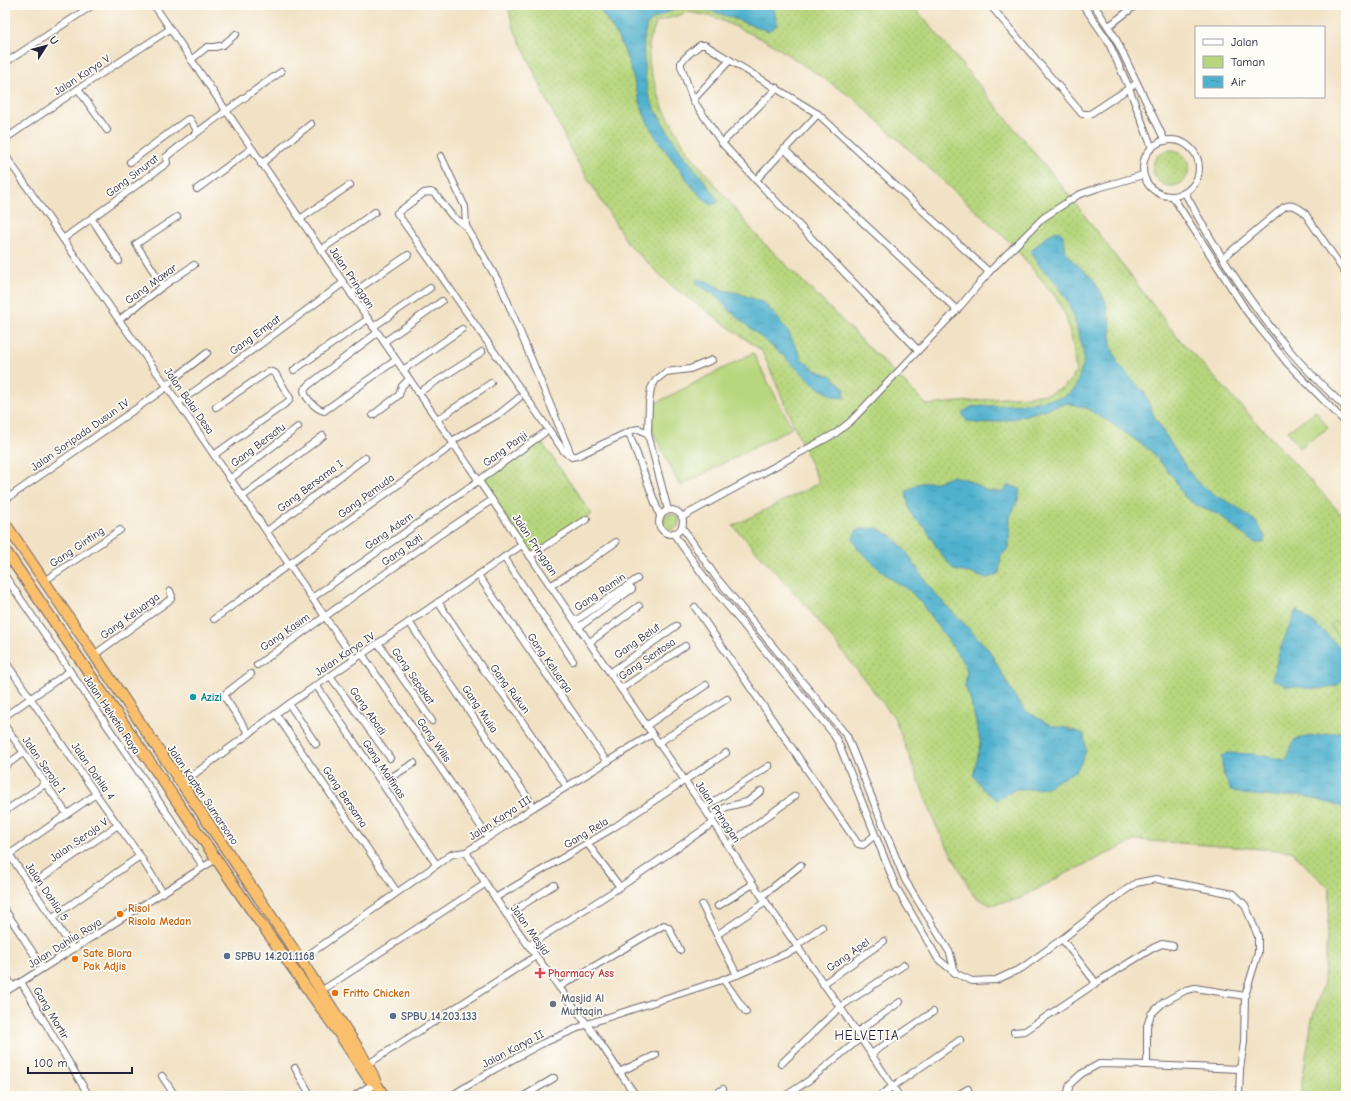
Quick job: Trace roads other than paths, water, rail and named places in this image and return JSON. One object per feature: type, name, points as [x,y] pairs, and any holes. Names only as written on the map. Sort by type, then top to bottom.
[{"type":"highway","name":"Jalan Kapten Sumarsono","points":[[5,524],[321,990],[368,1064],[376,1083],[384,1096]]},
{"type":"highway","name":"Jalan Kapten Sumarsono","points":[[5,550],[249,907],[338,1032],[368,1078],[376,1083]]},
{"type":"street","points":[[5,63],[93,5]]},
{"type":"street","name":"Jalan Pringgan","points":[[154,5],[478,481],[704,808],[753,884],[840,1007],[899,1096]]},
{"type":"street","points":[[990,5],[1082,114],[1090,114],[1137,83]]},
{"type":"street","points":[[1083,5],[1108,41],[1129,88],[1152,148]]},
{"type":"street","points":[[1094,5],[1115,37],[1164,141]]},
{"type":"street","points":[[1108,26],[1136,5]]},
{"type":"street","name":"Jalan Karya V","points":[[5,139],[170,29]]},
{"type":"street","points":[[191,60],[207,47],[215,47],[223,44],[236,34]]},
{"type":"street","points":[[918,350],[722,144],[693,100],[681,66],[682,60],[700,45],[705,45],[818,114],[989,272]]},
{"type":"street","points":[[693,100],[730,60]]},
{"type":"street","name":"Gang Sinurat","points":[[63,239],[167,163],[166,157],[244,97],[281,72]]},
{"type":"street","points":[[722,144],[776,88]]},
{"type":"street","points":[[78,89],[107,130]]},
{"type":"street","points":[[756,180],[818,114]]},
{"type":"street","points":[[130,162],[188,119],[190,119],[198,132]]},
{"type":"street","points":[[262,164],[311,124]]},
{"type":"street","points":[[1173,140],[1186,145],[1193,151],[1198,160],[1199,169],[1193,187],[1185,193],[1173,197],[1160,194],[1152,190],[1143,175],[1143,162],[1146,154],[1152,148],[1164,141],[1173,140]]},
{"type":"street","points":[[197,189],[251,149]]},
{"type":"street","points":[[784,149],[957,310]]},
{"type":"street","name":"Jalan Balai Desa","points":[[5,154],[290,564],[354,659]]},
{"type":"street","points":[[441,156],[465,207],[466,226]]},
{"type":"street","points":[[682,516],[836,433],[851,421],[957,310],[989,272],[1043,218],[1078,196],[1098,188],[1143,175]]},
{"type":"street","points":[[300,219],[350,185]]},
{"type":"street","points":[[572,457],[522,333],[501,286],[466,226],[452,216],[435,194],[431,192],[424,193],[397,213],[562,450],[572,457],[638,429],[648,434]]},
{"type":"street","points":[[1185,193],[1207,233],[1254,306],[1290,351],[1346,408]]},
{"type":"street","points":[[1173,197],[1246,312],[1288,364],[1346,423]]},
{"type":"street","points":[[1223,258],[1284,207],[1293,206],[1304,212],[1346,274]]},
{"type":"street","points":[[321,250],[375,212]]},
{"type":"street","points":[[163,286],[136,244],[177,217]]},
{"type":"street","points":[[92,219],[119,261]]},
{"type":"street","points":[[350,294],[408,255]]},
{"type":"street","name":"Gang Mawar","points":[[119,320],[163,286],[194,265]]},
{"type":"street","name":"Gang Empat","points":[[178,403],[343,283]]},
{"type":"street","points":[[373,327],[430,288]]},
{"type":"street","points":[[384,342],[442,301]]},
{"type":"street","points":[[294,370],[368,319]]},
{"type":"street","points":[[403,370],[462,329]]},
{"type":"street","points":[[377,333],[310,384],[304,390],[304,393],[316,408],[324,411],[396,360]]},
{"type":"street","points":[[418,393],[482,352]]},
{"type":"street","name":"Jalan Soripada Dusun IV","points":[[5,500],[166,386],[207,353]]},
{"type":"street","points":[[668,510],[648,434],[651,388],[656,380],[669,371],[690,369],[712,360]]},
{"type":"street","points":[[214,455],[289,402],[290,398],[274,373],[269,371],[216,407]]},
{"type":"street","points":[[372,414],[399,395],[402,386],[409,379]]},
{"type":"street","points":[[437,420],[491,383]]},
{"type":"street","name":"Gang Pemuda","points":[[214,619],[453,443],[499,414],[519,398]]},
{"type":"street","name":"Gang Bersatu","points":[[230,479],[298,427]]},
{"type":"street","name":"Gang Panji","points":[[478,481],[544,433]]},
{"type":"street","points":[[629,433],[660,516],[659,520],[661,527],[666,532],[673,533],[677,532],[682,527],[682,516],[676,511],[668,510],[660,516]]},
{"type":"street","points":[[243,496],[323,436]]},
{"type":"street","name":"Gang Bersama I","points":[[267,531],[365,458]]},
{"type":"street","name":"Gang Adem","points":[[312,598],[478,481]]},
{"type":"street","name":"Gang Roti","points":[[325,616],[492,500]]},
{"type":"street","points":[[530,556],[587,519]]},
{"type":"street","points":[[682,527],[716,577],[847,736],[869,794],[905,880],[950,953],[955,973]]},
{"type":"street","name":"Gang Ginting","points":[[44,581],[120,530]]},
{"type":"street","points":[[673,533],[708,582],[835,737],[896,887],[938,959],[955,973],[972,981],[996,980],[1022,968],[1062,940],[1136,883],[1156,879],[1166,880],[1234,894],[1245,905],[1258,936],[1258,953],[1245,996],[1244,1042],[1240,1069],[1240,1096]]},
{"type":"street","points":[[550,586],[616,542]]},
{"type":"street","name":"Jalan Karya IV","points":[[181,784],[289,704],[522,545]]},
{"type":"street","points":[[504,557],[573,661]]},
{"type":"street","name":"Gang Keluarga","points":[[478,575],[607,762]]},
{"type":"street","name":"Jalan Helvetia Raya","points":[[5,576],[203,866]]},
{"type":"street","name":"Gang Ramin","points":[[577,624],[637,579]]},
{"type":"street","points":[[577,624],[632,589]]},
{"type":"street","name":"Gang Keluarga","points":[[94,655],[171,599],[172,596],[170,591]]},
{"type":"street","name":"Gang Rukun","points":[[438,602],[483,670],[504,695],[567,787]]},
{"type":"street","points":[[590,642],[640,606]]},
{"type":"street","points":[[696,607],[858,844],[863,845],[875,835]]},
{"type":"street","name":"Gang Kasim","points":[[257,665],[325,616]]},
{"type":"street","name":"Gang Mulia","points":[[410,622],[534,807]]},
{"type":"street","name":"Gang Belut","points":[[610,672],[676,626]]},
{"type":"street","name":"Gang Sepakat","points":[[378,643],[432,721]]},
{"type":"street","name":"Gang Sentosa","points":[[621,689],[685,646]]},
{"type":"street","name":"Gang Wilis","points":[[362,654],[488,837]]},
{"type":"street","points":[[773,661],[780,654]]},
{"type":"street","name":"Jalan Dahlia 4","points":[[5,661],[8,670],[31,698],[140,856],[163,893]]},
{"type":"street","points":[[5,716],[70,671]]},
{"type":"street","points":[[249,734],[224,696],[251,674]]},
{"type":"street","name":"Gang Abadi","points":[[330,676],[390,758]]},
{"type":"street","points":[[646,726],[706,685]]},
{"type":"street","name":"Gang Malfinas","points":[[316,686],[436,864]]},
{"type":"street","points":[[658,743],[727,699]]},
{"type":"street","points":[[289,704],[316,744]]},
{"type":"street","name":"Gang Bersama","points":[[276,714],[398,892]]},
{"type":"street","name":"Jalan Seroja 1","points":[[5,726],[66,814]]},
{"type":"street","name":"Jalan Karya III","points":[[301,960],[436,864],[452,854],[466,852],[534,807],[652,734]]},
{"type":"street","points":[[5,766],[23,753]]},
{"type":"street","name":"Gang Rela","points":[[495,898],[613,828],[726,753]]},
{"type":"street","points":[[382,783],[414,763]]},
{"type":"street","points":[[704,808],[769,766]]},
{"type":"street","points":[[5,811],[45,784]]},
{"type":"street","points":[[529,945],[620,887],[712,820],[726,807],[747,802],[761,791]]},
{"type":"street","points":[[10,854],[96,794]]},
{"type":"street","points":[[859,796],[869,794]]},
{"type":"street","points":[[728,845],[795,796]]},
{"type":"street","name":"Jalan Seroja V","points":[[31,885],[118,825]]},
{"type":"street","points":[[588,843],[620,887]]},
{"type":"street","name":"Jalan Dahlia 5","points":[[5,848],[73,949]]},
{"type":"street","name":"Jalan Mesjid","points":[[466,852],[485,884],[587,1024],[636,1096]]},
{"type":"street","points":[[53,918],[140,856]]},
{"type":"street","name":"Jalan Dahlia Raya","points":[[5,992],[216,859]]},
{"type":"street","points":[[762,896],[801,865]]},
{"type":"street","points":[[321,990],[485,884]]},
{"type":"street","points":[[718,906],[753,884]]},
{"type":"street","points":[[507,915],[554,885]]},
{"type":"street","points":[[718,934],[766,902]]},
{"type":"street","points":[[702,905],[718,934],[737,975]]},
{"type":"street","points":[[5,910],[43,968]]},
{"type":"street","points":[[559,987],[664,925],[669,928],[680,950]]},
{"type":"street","name":"Jalan Karya II","points":[[451,1096],[495,1069],[541,1044],[587,1024],[737,975],[798,947],[822,927]]},
{"type":"street","points":[[1062,940],[1096,983]]},
{"type":"street","name":"Gang Apel","points":[[823,984],[884,941]]},
{"type":"street","points":[[1014,1032],[1026,1031],[1096,983],[1153,948],[1162,944],[1173,946]]},
{"type":"street","points":[[368,1064],[536,956]]},
{"type":"street","points":[[781,1064],[840,1007],[904,966]]},
{"type":"street","points":[[5,974],[13,986]]},
{"type":"street","points":[[723,979],[746,1012]]},
{"type":"street","name":"Gang Mortir","points":[[21,982],[89,1096]]},
{"type":"street","points":[[1147,1065],[1147,1026],[1151,1014],[1164,1002],[1186,990],[1196,988],[1245,996]]},
{"type":"street","points":[[857,1032],[900,1002]]},
{"type":"street","points":[[871,1054],[933,1012]]},
{"type":"street","points":[[785,1096],[808,1081],[860,1038]]},
{"type":"street","points":[[879,1096],[960,1040]]},
{"type":"street","points":[[619,1072],[656,1054]]},
{"type":"street","points":[[1067,1096],[1070,1084],[1081,1074],[1099,1064],[1240,1069]]},
{"type":"street","points":[[295,1068],[311,1096]]},
{"type":"street","points":[[162,1076],[175,1096]]},
{"type":"street","points":[[524,1096],[554,1078]]},
{"type":"street","points":[[356,1096],[376,1083]]},
{"type":"street","points":[[712,1096],[723,1089]]},
{"type":"street","points":[[956,1096],[968,1089]]},
{"type":"water","points":[[597,5],[769,5],[774,8],[777,25],[768,31],[714,12],[693,7],[684,7],[670,11],[648,24],[646,30],[644,38],[645,68],[650,100],[685,157],[719,202],[711,205],[696,191],[654,134],[647,121],[632,72],[621,44]]},
{"type":"water","points":[[1059,231],[1063,235],[1065,250],[1072,260],[1093,279],[1106,302],[1111,330],[1111,345],[1118,364],[1144,392],[1155,418],[1196,481],[1215,495],[1234,505],[1255,521],[1265,536],[1264,543],[1256,543],[1238,531],[1220,515],[1189,501],[1183,495],[1174,478],[1151,451],[1116,426],[1086,408],[1068,403],[1008,420],[981,424],[967,421],[962,413],[971,407],[1022,404],[1064,397],[1075,389],[1083,365],[1084,352],[1074,317],[1066,298],[1053,279],[1041,268],[1031,251],[1047,236]]},
{"type":"water","points":[[697,279],[709,282],[723,290],[738,293],[764,303],[787,330],[802,359],[815,370],[832,376],[844,388],[845,398],[835,397],[817,387],[779,352],[733,314],[712,293],[696,284]]},
{"type":"water","points":[[952,476],[968,480],[987,491],[1002,492],[1009,485],[1020,489],[1018,500],[1010,517],[1009,548],[1001,556],[999,573],[986,579],[974,574],[954,570],[938,550],[925,527],[913,517],[909,508],[906,492],[917,484],[937,482]]},
{"type":"water","points":[[877,528],[892,536],[905,550],[933,592],[989,650],[1017,700],[1026,711],[1052,726],[1067,728],[1084,734],[1086,752],[1077,770],[1045,788],[1016,789],[997,800],[984,790],[973,775],[981,744],[970,698],[965,687],[967,669],[921,603],[910,591],[888,577],[858,549],[853,539],[856,531]]},
{"type":"water","points":[[1296,610],[1333,640],[1344,654],[1346,662],[1346,676],[1338,685],[1319,689],[1288,686],[1272,679],[1280,650]]},
{"type":"water","points":[[1346,731],[1346,810],[1340,806],[1299,795],[1276,797],[1243,794],[1231,790],[1224,776],[1221,757],[1227,753],[1254,754],[1286,760],[1295,739]]},
{"type":"place","name":"Azizi","points":[[193,697]]},
{"type":"place","name":"Risol Risola Medan","points":[[120,914]]},
{"type":"place","name":"SPBU 14.201.1168","points":[[227,956]]},
{"type":"place","name":"Sate Blora Pak Adjis","points":[[75,959]]},
{"type":"place","name":"Pharmacy Ass","points":[[540,973]]},
{"type":"place","name":"Fritto Chicken","points":[[335,993]]},
{"type":"place","name":"Masjid Al Muttaqin","points":[[553,1004]]},
{"type":"place","name":"SPBU 14.203.133","points":[[393,1016]]},
{"type":"district","name":"HELVETIA","points":[[867,1035]]}]
